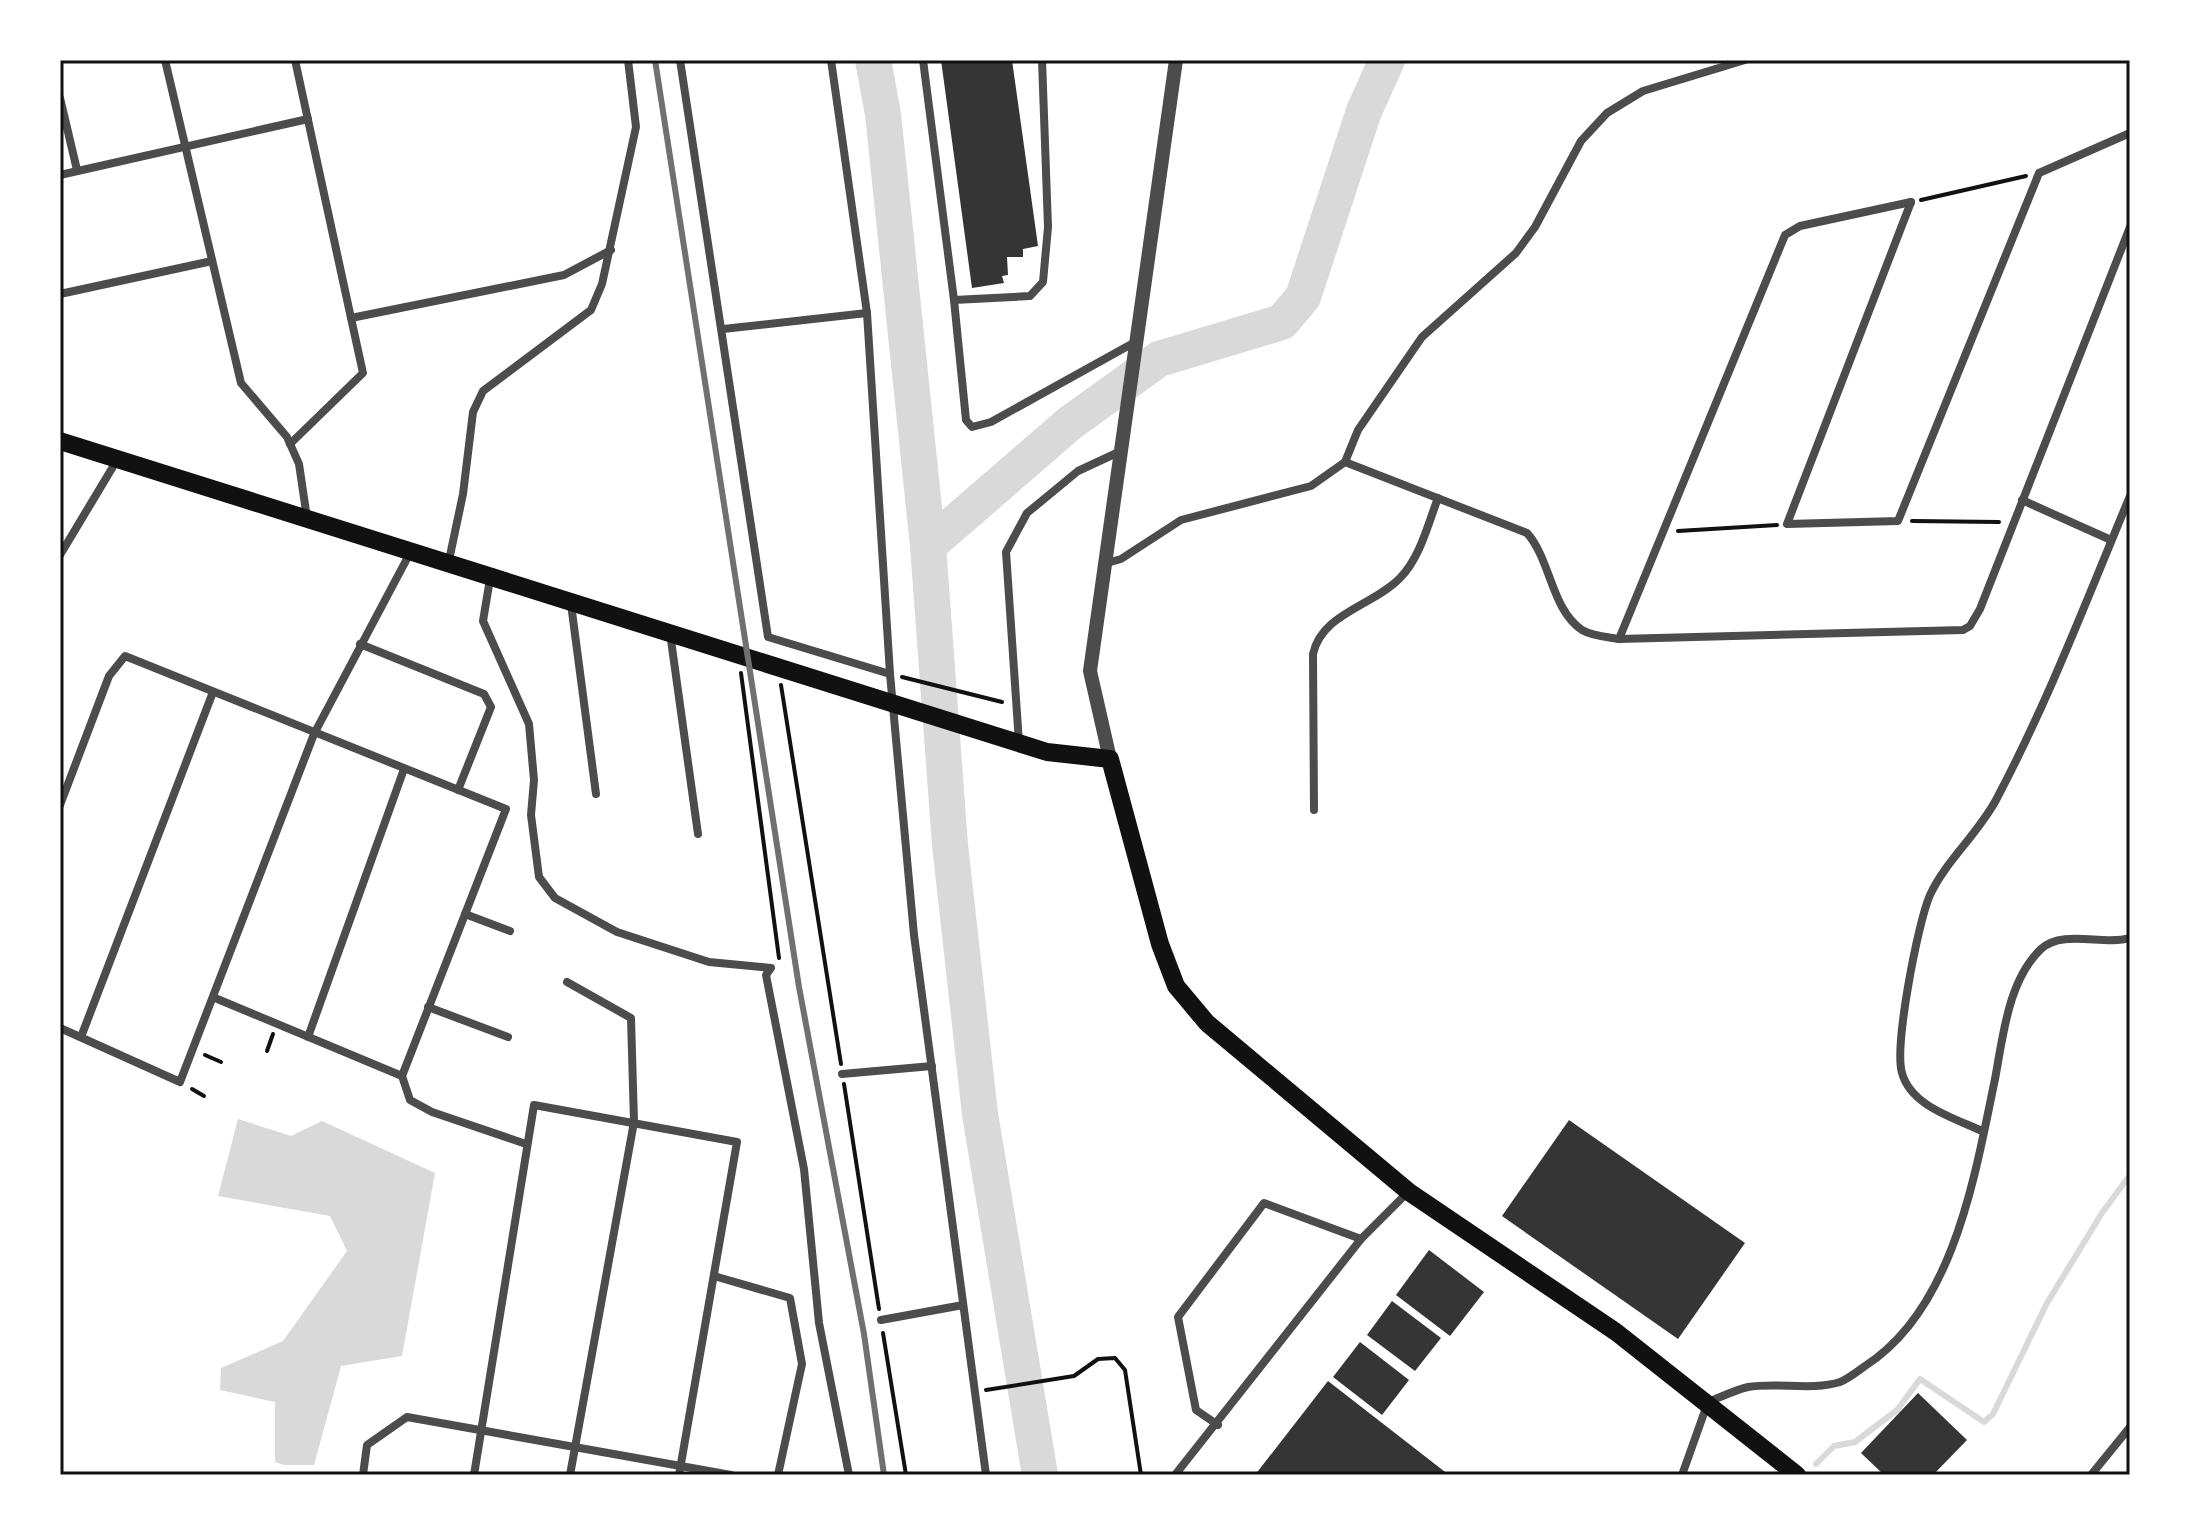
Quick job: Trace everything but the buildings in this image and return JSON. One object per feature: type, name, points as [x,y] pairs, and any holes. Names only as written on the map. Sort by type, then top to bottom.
[{"type":"main road","points":[[60,441],[1047,752],[1110,759],[1160,944],[1176,986],[1207,1023],[1409,1192],[1616,1332],[1797,1475]]},
{"type":"street","points":[[165,60],[241,383],[290,444],[299,464],[307,519]]},
{"type":"street","points":[[290,444],[363,373],[295,60]]},
{"type":"street","points":[[448,565],[463,494],[473,412],[483,391],[591,310],[611,250],[636,127],[628,60]]},
{"type":"street","points":[[680,60],[768,637],[890,674]]},
{"type":"street","points":[[831,60],[867,313],[890,674],[900,705],[914,935],[986,1475]]},
{"type":"street","points":[[923,60],[966,420],[972,427],[991,422],[1139,340]]},
{"type":"street","points":[[954,300],[1030,296],[1043,282],[1048,227],[1042,60]]},
{"type":"street","points":[[1110,759],[1090,671],[1176,60]]},
{"type":"street","points":[[1107,563],[1121,559],[1181,520],[1311,486],[1345,462],[1358,430],[1422,337],[1516,253],[1535,227],[1581,141],[1607,113],[1643,91],[1745,60]]},
{"type":"street","points":[[60,98],[77,170]]},
{"type":"street","points":[[60,175],[308,119]]},
{"type":"street","points":[[1911,202],[1787,524],[1898,521],[2039,173],[2130,133]]},
{"type":"street","points":[[1619,639],[1785,235],[1800,226],[1911,202]]},
{"type":"street","points":[[1345,462],[1527,533],[1541,554],[1564,606],[1582,630],[1619,639],[1963,630],[1970,626],[1980,609],[2130,227]]},
{"type":"street","points":[[351,318],[564,275],[611,250]]},
{"type":"street","points":[[60,294],[212,261]]},
{"type":"street","points":[[723,329],[867,313]]},
{"type":"street","points":[[1012,741],[1016,705],[1006,552],[1027,513],[1078,471],[1122,450]]},
{"type":"street","points":[[60,555],[118,460]]},
{"type":"street","points":[[1982,1131],[1921,1101],[1906,1086],[1902,1073],[1899,1050],[1923,913],[1938,879],[1969,843],[1994,803],[2060,669],[2130,496]]},
{"type":"street","points":[[1314,810],[1313,654],[1316,640],[1324,628],[1368,603],[1403,576],[1413,562],[1438,498]]},
{"type":"street","points":[[2022,500],[2111,540]]},
{"type":"street","points":[[60,1028],[180,1082],[215,998],[314,734],[411,552]]},
{"type":"street","points":[[490,579],[483,621],[529,724],[534,780],[531,815],[539,877],[555,898],[617,932],[709,962],[771,968]]},
{"type":"street","points":[[571,603],[596,794]]},
{"type":"street","points":[[670,633],[698,834]]},
{"type":"street","points":[[360,644],[484,694],[491,707],[458,790]]},
{"type":"street","points":[[60,805],[109,676],[125,656],[506,809],[402,1076],[410,1100],[432,1112],[526,1144]]},
{"type":"street","points":[[81,1037],[213,692]]},
{"type":"street","points":[[308,1037],[404,769]]},
{"type":"street","points":[[465,914],[510,931]]},
{"type":"street","points":[[1682,1475],[1708,1402],[1748,1387],[1840,1382],[1882,1355],[1922,1309],[1955,1241],[2007,1017],[2023,973],[2043,947],[2055,943],[2130,938]]},
{"type":"street","points":[[771,968],[766,975],[804,1169],[819,1323],[849,1475]]},
{"type":"street","points":[[567,982],[631,1018],[634,1122],[570,1475]]},
{"type":"street","points":[[215,998],[402,1076]]},
{"type":"street","points":[[428,1007],[508,1037]]},
{"type":"street","points":[[842,1074],[932,1066]]},
{"type":"street","points":[[474,1475],[484,1430],[534,1105],[737,1142],[680,1471]]},
{"type":"street","points":[[1175,1475],[1218,1425],[1361,1239],[1409,1192]]},
{"type":"street","points":[[1218,1425],[1196,1410],[1178,1317],[1264,1203],[1361,1239]]},
{"type":"street","points":[[714,1276],[790,1298],[802,1364],[778,1475]]},
{"type":"street","points":[[881,1320],[963,1305]]},
{"type":"street","points":[[363,1475],[367,1445],[407,1417],[680,1471],[731,1475]]},
{"type":"street","points":[[2091,1475],[2130,1427]]},
{"type":"path","points":[[1911,202],[2039,173]]},
{"type":"path","points":[[1898,521],[2013,522]]},
{"type":"path","points":[[1663,532],[1787,524]]},
{"type":"path","points":[[739,655],[779,961],[771,968]]},
{"type":"path","points":[[890,674],[1016,705]]},
{"type":"path","points":[[992,1389],[1074,1376],[1098,1359],[1115,1358],[1125,1370],[1141,1475]]},
{"type":"shaded area","points":[[238,1119],[291,1136],[322,1121],[435,1173],[402,1356],[341,1366],[314,1465],[275,1462],[275,1402],[220,1390],[221,1368],[283,1341],[347,1251],[330,1216],[218,1196]]},
{"type":"waterway","points":[[873,60],[883,114],[928,546],[950,845],[980,1114],[1040,1475]]},
{"type":"waterway","points":[[928,546],[1070,423],[1159,359],[1282,322],[1303,297],[1364,111],[1387,60]]},
{"type":"waterway","points":[[1816,1464],[1834,1446],[1855,1442],[1897,1410],[1920,1379],[1984,1422],[1993,1414],[2047,1303],[2102,1213],[2130,1175]]},
{"type":"railway","points":[[655,60],[799,987],[864,1334],[884,1475]]}]
